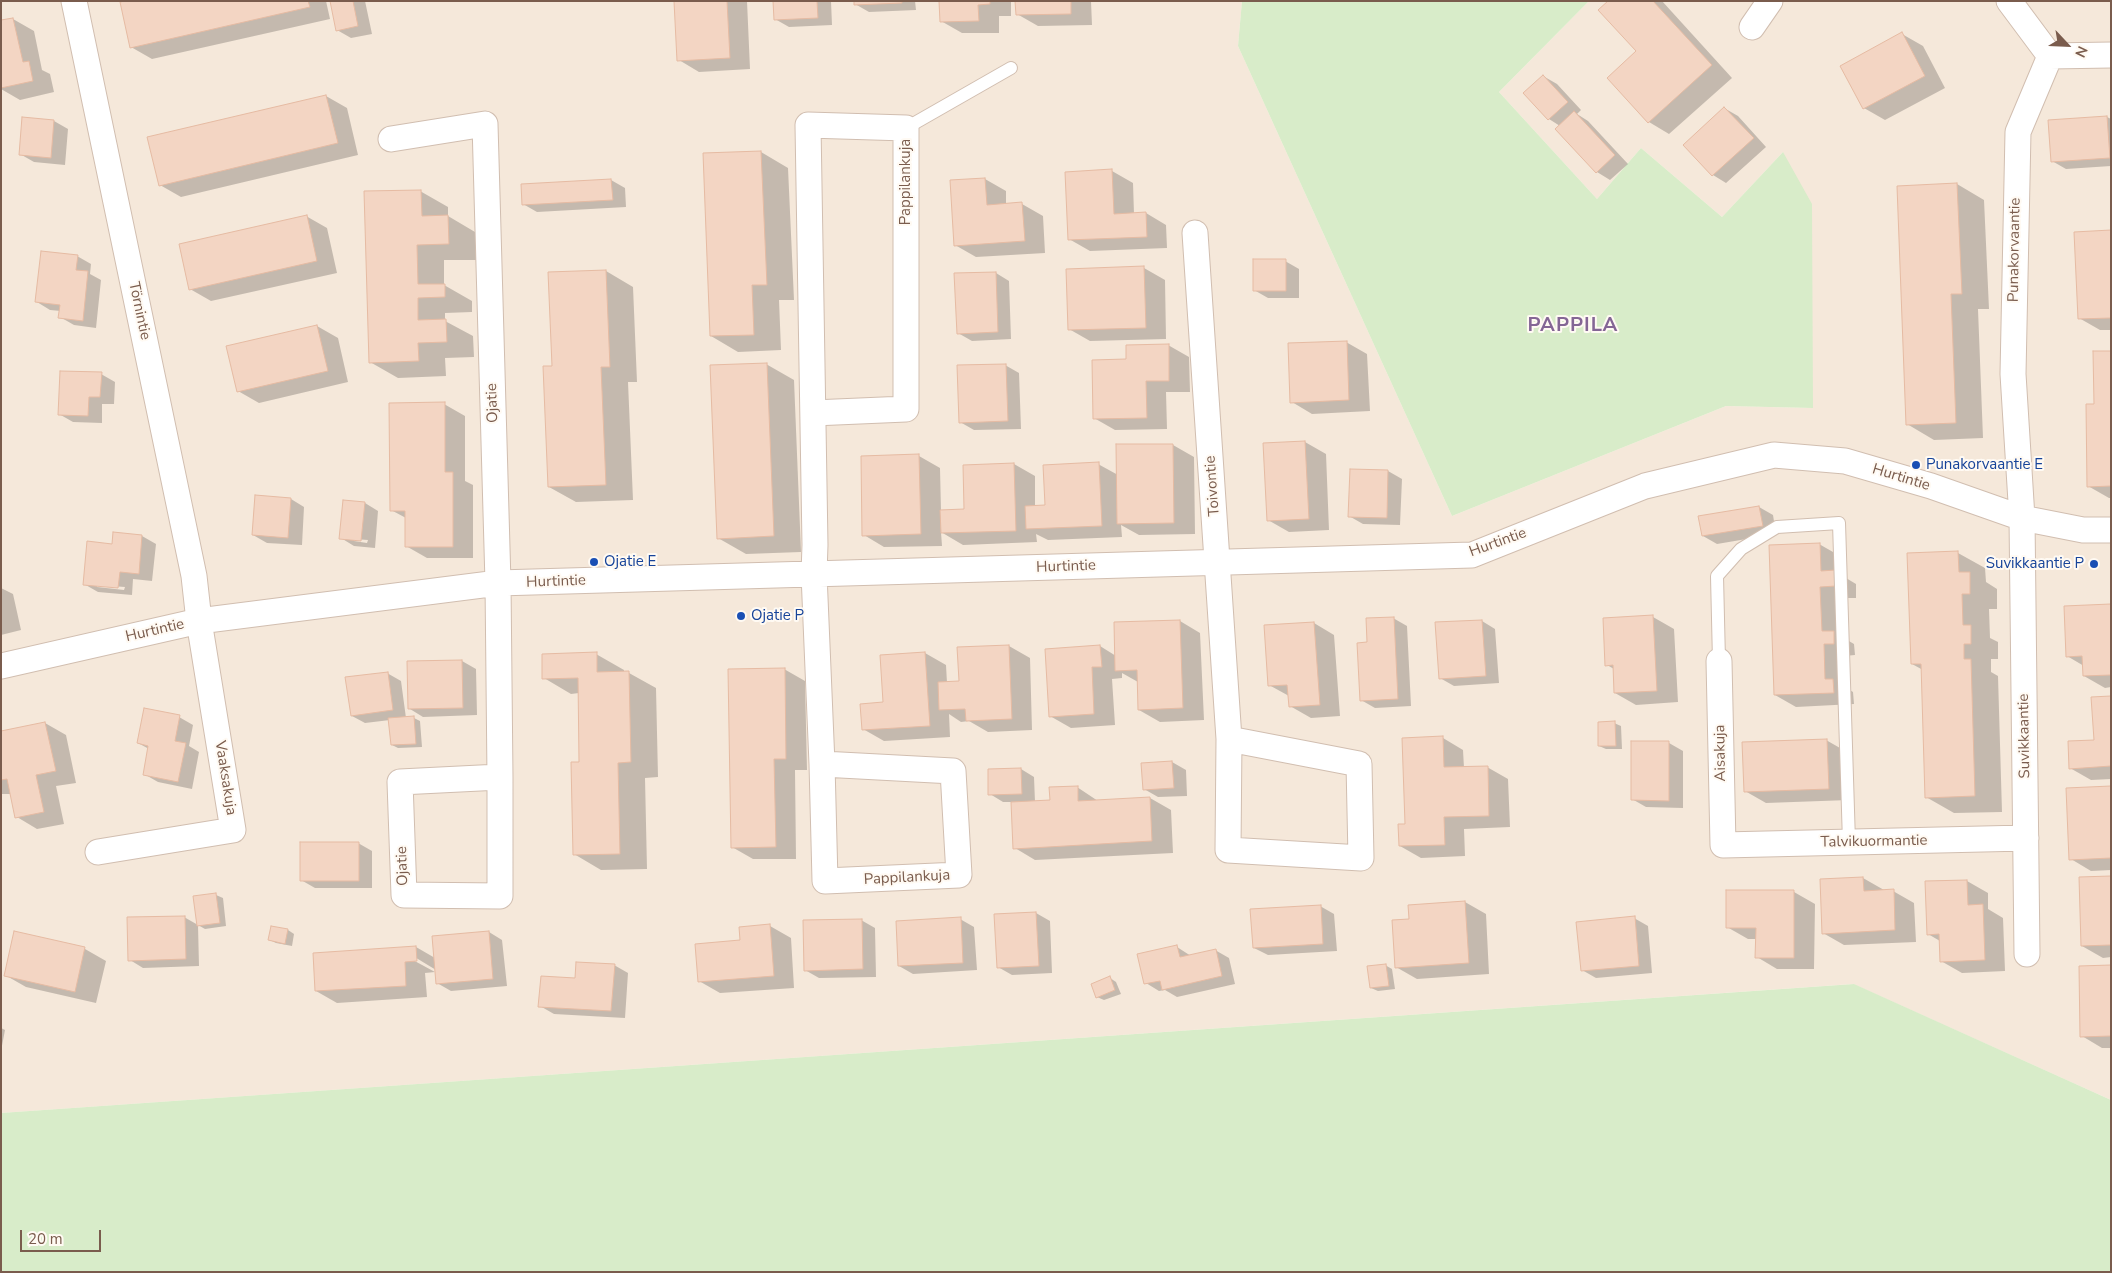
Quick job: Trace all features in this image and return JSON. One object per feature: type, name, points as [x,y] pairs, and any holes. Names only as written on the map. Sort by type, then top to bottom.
[{"type":"street","name":"Törnintie","points":[[74,1],[194,576],[199,621]]},
{"type":"street","points":[[1752,27],[1770,1]]},
{"type":"street","points":[[2009,1],[2050,56],[2111,56]]},
{"type":"street","name":"Punakorvaantie","points":[[2022,518],[2013,374],[2018,132],[2050,56]]},
{"type":"street","name":"Ojatie","points":[[391,139],[485,124],[498,584],[500,777],[500,896],[404,895],[400,782],[500,777]]},
{"type":"street","name":"Pappilankuja","points":[[813,413],[906,409],[906,128],[808,125],[814,574],[825,881],[959,875],[953,771],[822,764]]},
{"type":"street","name":"Toivontie","points":[[1196,233],[1228,739],[1228,850],[1361,858],[1359,764],[1228,739]]},
{"type":"street","name":"Hurtintie","points":[[1,666],[199,621],[498,584],[1472,555],[1645,486],[1774,455],[1845,461],[1932,486],[2022,518],[2083,530],[2111,530]]},
{"type":"street","name":"Suvikkaantie","points":[[2022,518],[2027,954]]},
{"type":"street","name":"Vaaksakuja","points":[[98,852],[233,830],[199,621]]},
{"type":"street","name":"Aisakuja","points":[[1719,661],[1723,845]]},
{"type":"street","name":"Talvikuormantie","points":[[1723,845],[2026,838]]},
{"type":"lane","points":[[906,128],[1012,68]]},
{"type":"lane","points":[[1719,661],[1717,576],[1723,569],[1741,549],[1777,527],[1838,523],[1848,842]]},
{"type":"shaded area","points":[[1,1],[1242,1],[1238,46],[1452,516],[1726,406],[1812,408],[1783,152],[1722,217],[1641,148],[1597,199],[1499,92],[1589,1],[2111,1],[2111,1100],[1853,984],[1,1113]]},
{"type":"green space","points":[[1242,1],[1589,1],[1499,92],[1597,199],[1641,148],[1722,217],[1783,152],[1812,204],[1813,408],[1726,406],[1452,516],[1238,46]]},
{"type":"green space","points":[[1854,984],[2111,1100],[2111,1272],[1,1272],[1,1113]]},
{"type":"building","points":[[308,1],[310,7],[130,48],[120,2]]},
{"type":"building","points":[[330,1],[353,1],[358,26],[336,31]]},
{"type":"building","points":[[674,1],[727,1],[730,58],[677,61]]},
{"type":"building","points":[[773,1],[817,1],[818,18],[774,20]]},
{"type":"building","points":[[854,1],[902,1],[902,3],[854,5]]},
{"type":"building","points":[[939,1],[990,1],[990,4],[978,5],[979,21],[940,22]]},
{"type":"building","points":[[1015,1],[1071,1],[1071,14],[1016,15]]},
{"type":"building","points":[[1608,1],[1653,1],[1712,65],[1648,123],[1607,78],[1636,51],[1598,10]]},
{"type":"building","points":[[13,18],[23,62],[29,61],[33,81],[1,88],[1,20]]},
{"type":"building","points":[[1902,32],[1925,76],[1863,109],[1840,66]]},
{"type":"building","points":[[1543,75],[1568,102],[1548,120],[1523,93]]},
{"type":"building","points":[[326,95],[338,143],[159,186],[147,137]]},
{"type":"building","points":[[1724,107],[1754,138],[1712,176],[1683,145]]},
{"type":"building","points":[[1574,111],[1615,155],[1596,173],[1555,129]]},
{"type":"building","points":[[2107,116],[2110,158],[2051,162],[2048,120]]},
{"type":"building","points":[[22,117],[54,120],[51,158],[19,155]]},
{"type":"building","points":[[761,151],[767,285],[752,285],[754,335],[710,336],[703,153]]},
{"type":"building","points":[[1112,169],[1114,214],[1146,212],[1147,237],[1068,240],[1065,172]]},
{"type":"building","points":[[985,178],[987,205],[1022,202],[1025,241],[954,246],[950,180]]},
{"type":"building","points":[[611,179],[613,200],[522,205],[521,184]]},
{"type":"building","points":[[1957,183],[1962,294],[1951,294],[1956,423],[1906,425],[1897,186]]},
{"type":"building","points":[[421,190],[422,216],[448,215],[449,244],[417,245],[418,284],[445,284],[445,297],[418,298],[418,320],[446,319],[447,342],[418,343],[419,361],[369,363],[364,191]]},
{"type":"building","points":[[307,215],[317,261],[189,290],[179,244]]},
{"type":"building","points":[[2111,230],[2111,318],[2078,319],[2074,232]]},
{"type":"building","points":[[41,251],[78,255],[76,270],[88,271],[83,321],[58,318],[60,305],[35,302]]},
{"type":"building","points":[[1253,259],[1286,259],[1286,291],[1253,291]]},
{"type":"building","points":[[1144,266],[1146,328],[1068,330],[1066,269]]},
{"type":"building","points":[[606,270],[610,367],[601,367],[606,485],[548,487],[543,366],[552,366],[548,272]]},
{"type":"building","points":[[996,272],[998,332],[957,334],[954,273]]},
{"type":"building","points":[[317,325],[328,371],[237,392],[226,346]]},
{"type":"building","points":[[1347,341],[1349,400],[1290,403],[1288,343]]},
{"type":"building","points":[[1169,344],[1169,381],[1146,381],[1147,418],[1093,419],[1092,360],[1126,359],[1126,345]]},
{"type":"building","points":[[2093,351],[2111,351],[2111,486],[2087,487],[2086,404],[2094,404]]},
{"type":"building","points":[[767,363],[774,536],[717,539],[710,365]]},
{"type":"building","points":[[1006,364],[1008,421],[959,423],[957,365]]},
{"type":"building","points":[[60,371],[102,372],[100,397],[89,397],[88,416],[58,415]]},
{"type":"building","points":[[445,402],[445,472],[453,472],[453,547],[405,547],[405,511],[390,511],[389,403]]},
{"type":"building","points":[[1305,441],[1309,519],[1267,521],[1263,443]]},
{"type":"building","points":[[1116,444],[1173,444],[1174,523],[1117,524]]},
{"type":"building","points":[[919,454],[921,534],[862,536],[861,456]]},
{"type":"building","points":[[1099,462],[1102,526],[1026,529],[1025,506],[1045,505],[1043,465]]},
{"type":"building","points":[[1014,463],[1016,531],[941,533],[940,510],[964,509],[963,465]]},
{"type":"building","points":[[1350,469],[1388,470],[1387,518],[1348,517]]},
{"type":"building","points":[[255,495],[291,498],[288,538],[252,535]]},
{"type":"building","points":[[343,500],[365,502],[361,541],[339,539]]},
{"type":"building","points":[[1759,506],[1763,526],[1702,536],[1698,516]]},
{"type":"building","points":[[113,532],[142,535],[139,574],[120,572],[118,588],[83,585],[87,541],[112,544]]},
{"type":"building","points":[[1820,543],[1821,571],[1835,570],[1836,586],[1820,587],[1822,631],[1834,631],[1834,644],[1824,644],[1825,679],[1833,679],[1834,693],[1774,695],[1769,545]]},
{"type":"building","points":[[1958,551],[1959,572],[1970,572],[1970,594],[1962,594],[1963,625],[1971,625],[1971,644],[1964,644],[1964,659],[1971,659],[1975,796],[1925,798],[1921,664],[1911,664],[1907,553]]},
{"type":"building","points":[[2111,604],[2111,675],[2083,676],[2082,656],[2066,657],[2064,606]]},
{"type":"building","points":[[1653,615],[1657,691],[1614,693],[1613,665],[1605,666],[1603,618]]},
{"type":"building","points":[[1394,617],[1398,699],[1360,701],[1357,643],[1367,642],[1366,618]]},
{"type":"building","points":[[1180,620],[1183,708],[1138,710],[1137,670],[1115,671],[1114,622]]},
{"type":"building","points":[[1482,620],[1486,676],[1439,679],[1435,622]]},
{"type":"building","points":[[1314,622],[1320,705],[1289,707],[1287,685],[1268,686],[1264,625]]},
{"type":"building","points":[[1009,645],[1012,719],[966,721],[965,709],[939,710],[938,682],[959,681],[957,647]]},
{"type":"building","points":[[1100,645],[1102,667],[1092,667],[1094,714],[1049,717],[1045,649]]},
{"type":"building","points":[[597,652],[597,672],[629,671],[631,762],[618,763],[620,854],[573,855],[571,762],[579,762],[578,678],[542,679],[542,654]]},
{"type":"building","points":[[925,652],[930,726],[862,730],[860,704],[883,702],[880,655]]},
{"type":"building","points":[[462,660],[463,708],[408,709],[407,661]]},
{"type":"building","points":[[785,668],[786,759],[774,759],[776,847],[731,848],[728,669]]},
{"type":"building","points":[[388,672],[393,710],[351,716],[345,677]]},
{"type":"building","points":[[2111,696],[2111,766],[2069,769],[2068,741],[2094,740],[2091,697]]},
{"type":"building","points":[[144,708],[180,715],[175,741],[186,743],[178,782],[143,775],[148,746],[137,743]]},
{"type":"building","points":[[414,716],[416,744],[391,745],[388,718]]},
{"type":"building","points":[[1615,721],[1616,746],[1598,746],[1598,722]]},
{"type":"building","points":[[45,722],[56,771],[36,775],[44,812],[15,818],[7,779],[1,780],[1,731]]},
{"type":"building","points":[[1443,736],[1444,767],[1488,766],[1489,816],[1444,817],[1445,845],[1399,846],[1398,824],[1405,824],[1402,738]]},
{"type":"building","points":[[1827,739],[1829,789],[1744,792],[1742,742]]},
{"type":"building","points":[[1631,741],[1669,741],[1669,801],[1631,800]]},
{"type":"building","points":[[1172,761],[1174,788],[1143,790],[1141,763]]},
{"type":"building","points":[[1021,768],[1022,794],[988,795],[988,769]]},
{"type":"building","points":[[1078,786],[1078,801],[1150,797],[1152,841],[1013,849],[1011,802],[1050,800],[1049,787]]},
{"type":"building","points":[[2111,786],[2111,858],[2069,860],[2066,788]]},
{"type":"building","points":[[300,842],[359,842],[359,881],[300,881]]},
{"type":"building","points":[[2111,876],[2111,945],[2081,946],[2079,877]]},
{"type":"building","points":[[1863,877],[1864,891],[1894,889],[1895,930],[1822,934],[1820,879]]},
{"type":"building","points":[[1967,880],[1968,905],[1983,904],[1985,960],[1940,962],[1939,934],[1927,935],[1925,881]]},
{"type":"building","points":[[1726,890],[1794,890],[1794,958],[1755,958],[1756,928],[1726,928]]},
{"type":"building","points":[[216,893],[220,923],[197,926],[193,896]]},
{"type":"building","points":[[1465,901],[1469,963],[1395,968],[1392,920],[1409,919],[1408,905]]},
{"type":"building","points":[[1321,905],[1323,944],[1253,948],[1250,909]]},
{"type":"building","points":[[1036,912],[1039,966],[997,968],[994,914]]},
{"type":"building","points":[[185,916],[186,959],[128,961],[127,917]]},
{"type":"building","points":[[1635,916],[1639,966],[1581,971],[1576,922]]},
{"type":"building","points":[[961,917],[963,963],[898,966],[896,921]]},
{"type":"building","points":[[862,919],[863,969],[804,971],[803,920]]},
{"type":"building","points":[[770,924],[774,976],[698,982],[695,944],[740,940],[739,927]]},
{"type":"building","points":[[271,926],[288,929],[285,944],[268,940]]},
{"type":"building","points":[[14,931],[85,947],[75,992],[4,976]]},
{"type":"building","points":[[489,931],[493,979],[436,984],[432,936]]},
{"type":"building","points":[[1177,945],[1180,957],[1216,949],[1222,976],[1162,990],[1160,981],[1144,984],[1137,954]]},
{"type":"building","points":[[416,946],[417,961],[405,962],[406,986],[315,991],[313,953]]},
{"type":"building","points":[[576,962],[615,964],[611,1011],[538,1007],[541,976],[575,978]]},
{"type":"building","points":[[1386,964],[1389,986],[1370,988],[1367,966]]},
{"type":"building","points":[[2111,965],[2111,1036],[2080,1037],[2079,966]]},
{"type":"building","points":[[1110,976],[1115,990],[1096,998],[1091,984]]},
{"type":"place","name":"Punakorvaantie E","points":[[1916,465]]},
{"type":"place","name":"Ojatie E","points":[[594,562]]},
{"type":"place","name":"Suvikkaantie P","points":[[2094,564]]},
{"type":"place","name":"Ojatie P","points":[[741,616]]},
{"type":"district","name":"PAPPILA","points":[[1573,326]]}]
